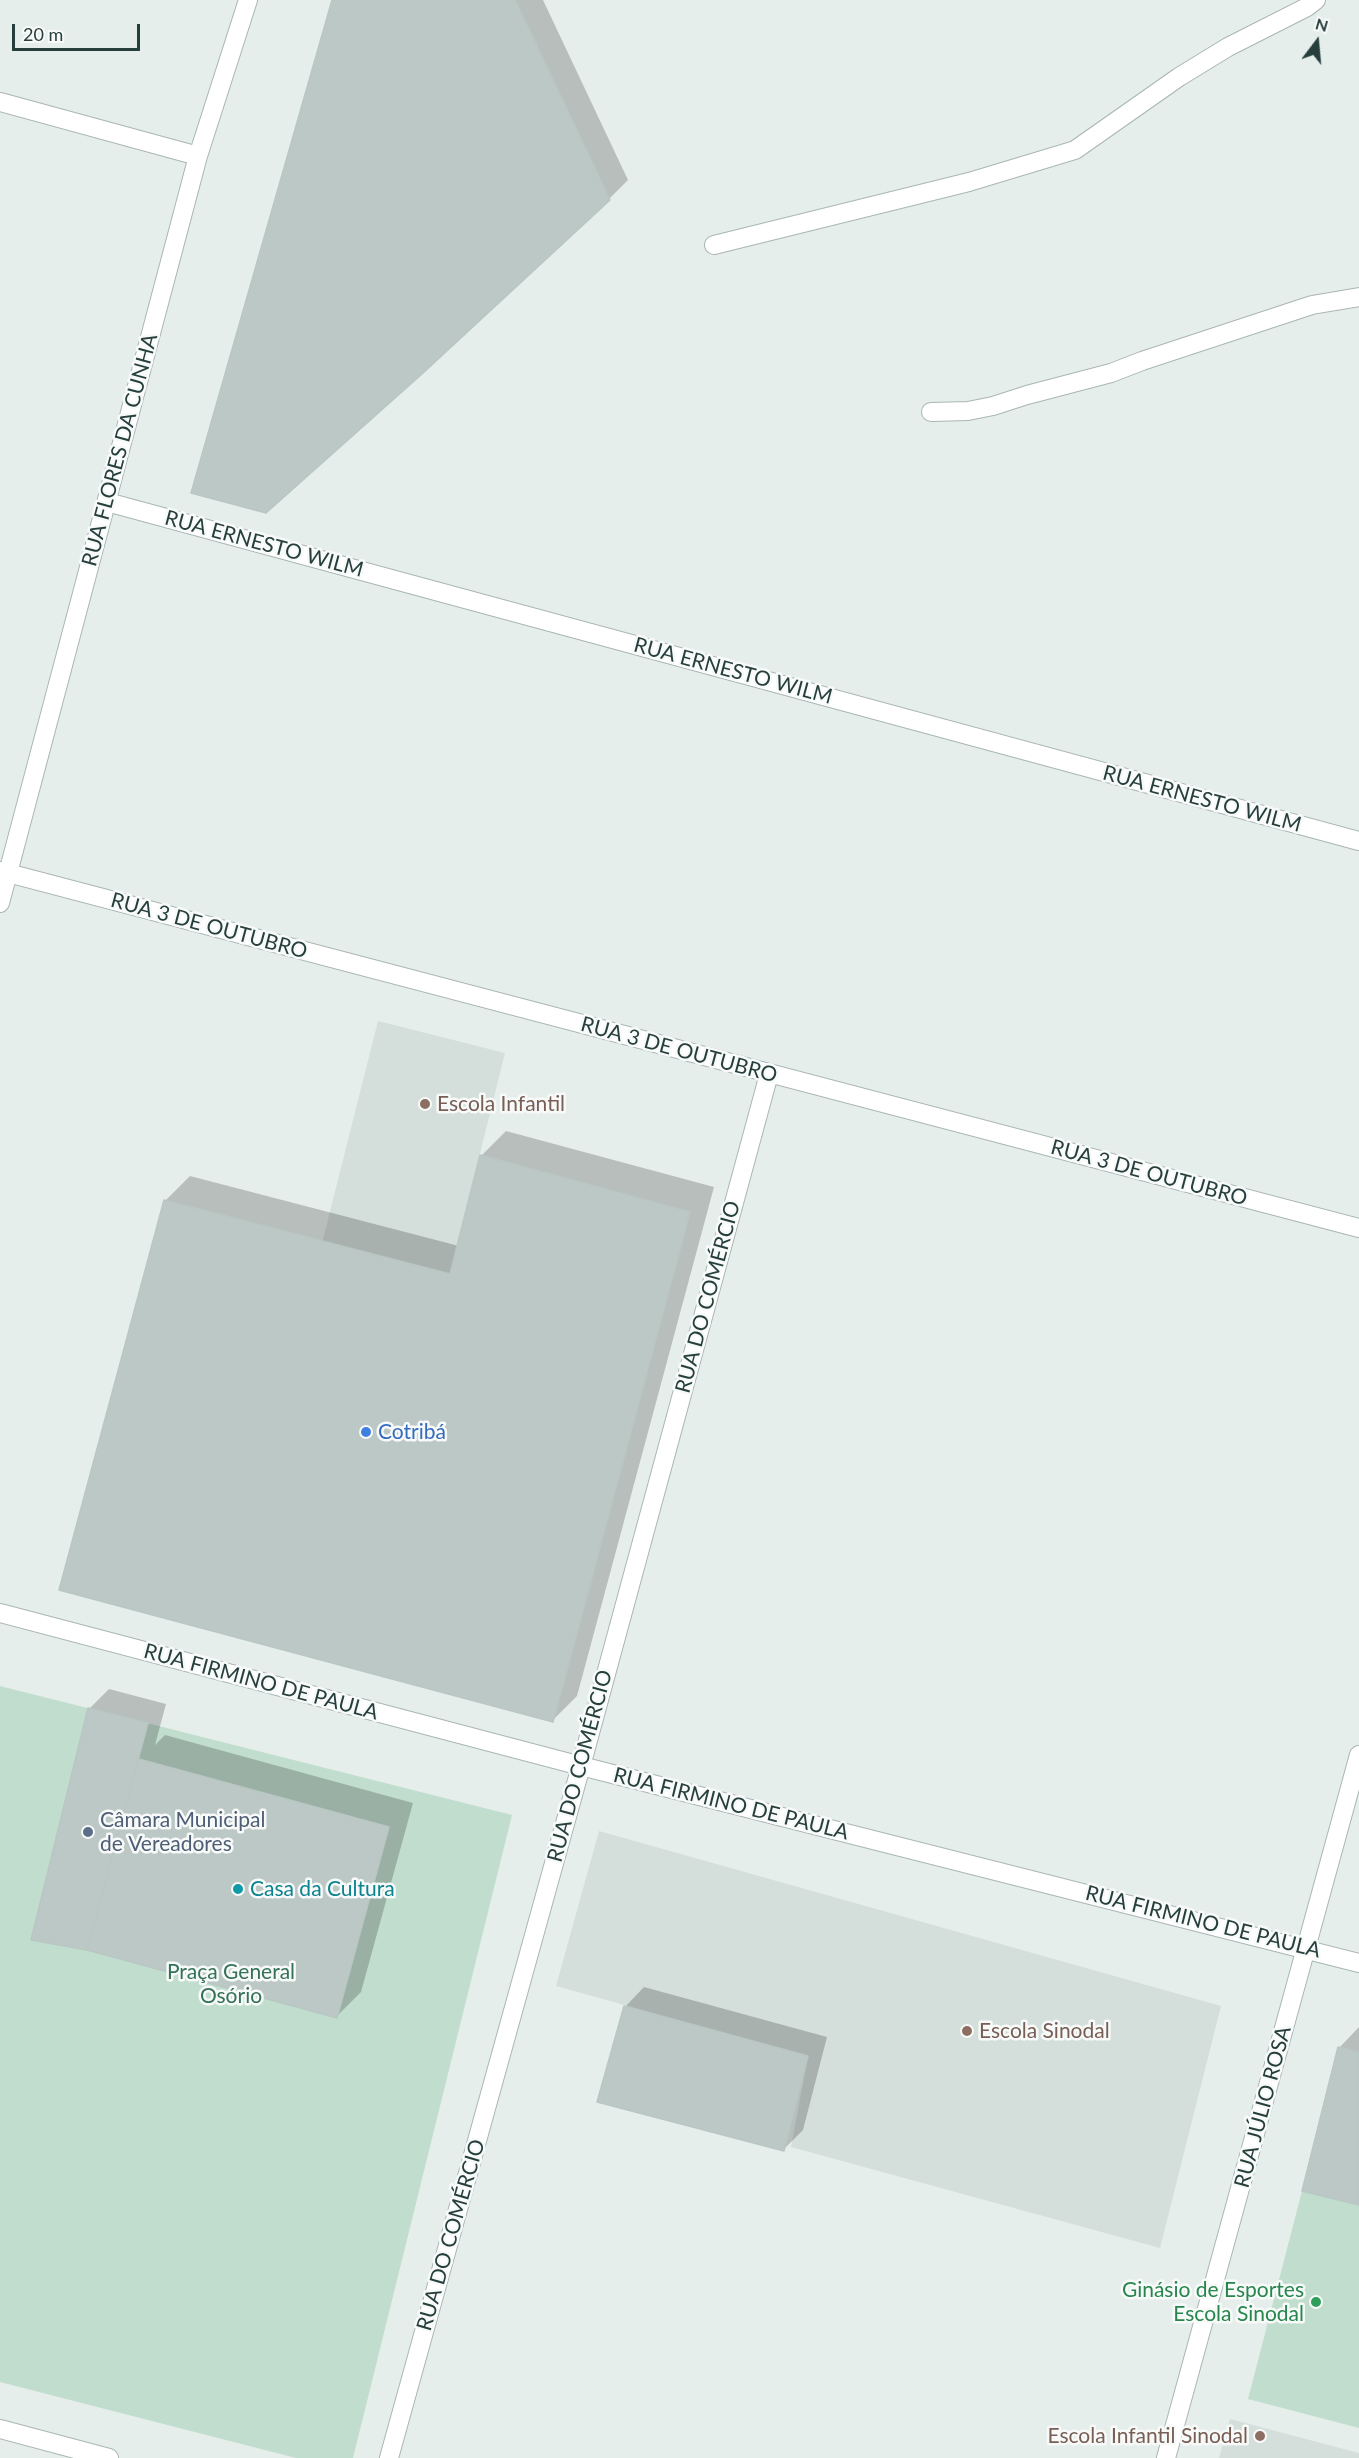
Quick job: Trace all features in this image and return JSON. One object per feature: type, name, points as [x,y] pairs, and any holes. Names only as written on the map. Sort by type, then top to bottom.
[{"type":"street","name":"RUA FLORES DA CUNHA","points":[[0,903],[4,872],[107,502],[198,156],[248,0]]},
{"type":"street","points":[[714,245],[969,182],[1075,150],[1179,77],[1228,47],[1307,7],[1316,0]]},
{"type":"street","points":[[0,102],[198,156]]},
{"type":"street","points":[[931,412],[968,411],[993,406],[1111,373],[1312,305],[1359,297]]},
{"type":"street","name":"RUA ERNESTO WILM","points":[[107,502],[1359,841]]},
{"type":"street","name":"RUA 3 DE OUTUBRO","points":[[4,872],[1359,1228]]},
{"type":"street","name":"RUA DO COMÉRCIO","points":[[389,2458],[581,1766],[769,1074]]},
{"type":"street","name":"RUA FIRMINO DE PAULA","points":[[0,1613],[581,1766],[1359,1963]]},
{"type":"street","name":"RUA JÚLIO ROSA","points":[[1166,2458],[1359,1755]]},
{"type":"street","points":[[0,2428],[109,2458]]},
{"type":"shaded area","name":"Escola Infantil","points":[[378,1021],[505,1053],[450,1274],[322,1243]]},
{"type":"shaded area","name":"Escola Sinodal","points":[[599,1831],[1221,2006],[1160,2248],[791,2147],[808,2056],[556,1986]]},
{"type":"shaded area","name":"Escola Infantil Sinodal","points":[[1230,2419],[1359,2453],[1359,2458],[1219,2458]]},
{"type":"green space","name":"Praça General Osório","points":[[0,1686],[512,1815],[353,2458],[296,2458],[0,2382]]},
{"type":"green space","name":"Ginásio de Esportes Escola Sinodal","points":[[1302,2191],[1359,2205],[1359,2428],[1248,2399]]},
{"type":"building","points":[[332,0],[515,0],[610,200],[422,374],[266,513],[191,493]]},
{"type":"building","name":"Cotribá","points":[[480,1155],[690,1212],[553,1722],[59,1590],[164,1200],[450,1274]]},
{"type":"building","name":"Câmara Municipal de Vereadores","points":[[88,1708],[148,1723],[87,1950],[31,1940]]},
{"type":"building","name":"Casa da Cultura","points":[[139,1759],[389,1827],[337,2018],[87,1950]]},
{"type":"building","points":[[624,2006],[808,2056],[784,2151],[597,2102]]},
{"type":"building","points":[[1338,2047],[1359,2052],[1359,2205],[1302,2191]]},
{"type":"place","name":"Escola Infantil","points":[[425,1104]]},
{"type":"place","name":"Cotribá","points":[[366,1432]]},
{"type":"place","name":"Câmara Municipal de Vereadores","points":[[88,1832]]},
{"type":"place","name":"Casa da Cultura","points":[[238,1889]]},
{"type":"place","name":"Escola Sinodal","points":[[967,2031]]},
{"type":"place","name":"Ginásio de Esportes Escola Sinodal","points":[[1316,2302]]},
{"type":"place","name":"Escola Infantil Sinodal","points":[[1260,2436]]}]
